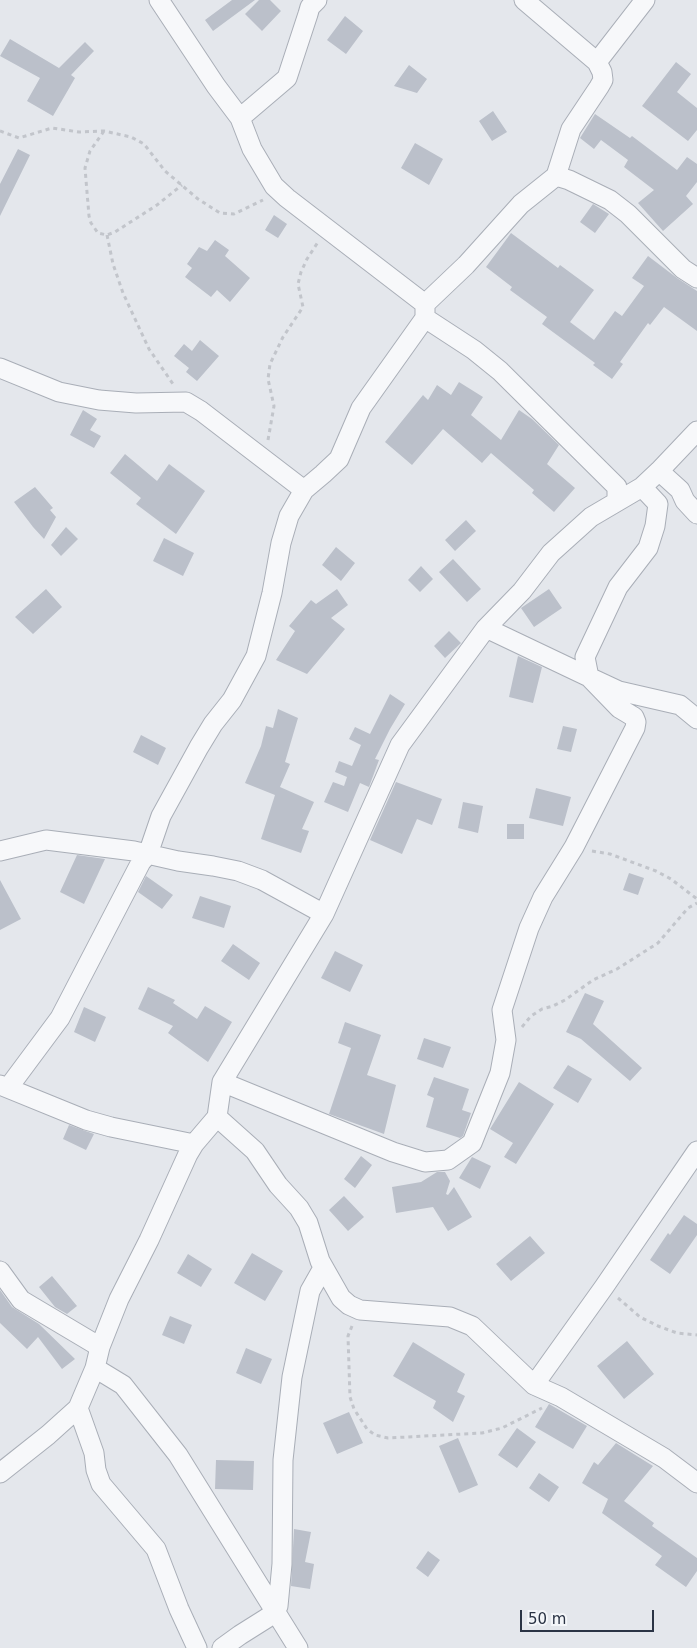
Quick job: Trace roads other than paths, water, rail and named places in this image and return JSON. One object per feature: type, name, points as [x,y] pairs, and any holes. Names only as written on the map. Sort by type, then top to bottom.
[{"type":"street","points":[[159,0],[216,86],[240,118],[252,150],[274,186],[425,311],[500,370],[617,487],[617,500]]},
{"type":"street","points":[[240,118],[287,78],[310,7],[317,0]]},
{"type":"street","points":[[597,62],[645,0]]},
{"type":"street","points":[[194,1144],[86,1120],[4,1087],[60,1018],[141,862],[148,854],[160,816],[213,724],[232,700],[256,656],[272,593],[281,543],[290,516],[304,490],[339,459],[361,408],[425,311],[521,204],[556,176],[571,129],[603,80],[602,72],[597,62],[526,1]]},
{"type":"street","points":[[556,176],[569,180],[610,200],[628,214],[683,269],[697,278]]},
{"type":"street","points":[[0,368],[60,392],[99,400],[136,403],[186,402],[201,411],[304,490]]},
{"type":"street","points":[[0,1473],[48,1435],[78,1408],[95,1368],[100,1347],[119,1299],[194,1144],[217,1117],[222,1082],[324,914],[400,745],[486,628],[522,591],[551,553],[591,517],[642,487],[697,431]]},
{"type":"street","points":[[659,471],[680,490],[685,501],[697,514]]},
{"type":"street","points":[[222,1082],[393,1152],[425,1162],[448,1160],[472,1143],[500,1073],[506,1040],[502,1010],[529,928],[543,897],[574,848],[635,728],[636,722],[634,717],[619,708],[589,677],[585,657],[618,587],[648,548],[655,526],[658,504],[642,487]]},
{"type":"street","points":[[486,628],[619,691],[680,705],[697,719]]},
{"type":"street","points":[[0,851],[46,840],[148,854],[213,866],[238,871],[262,880],[324,914]]},
{"type":"street","points":[[217,1117],[255,1151],[278,1185],[298,1208],[308,1223],[323,1268],[341,1298],[349,1305],[358,1309],[450,1317],[462,1320],[472,1326],[534,1385],[561,1397],[664,1458],[697,1483]]},
{"type":"street","points":[[534,1385],[697,1151]]},
{"type":"street","points":[[222,1648],[275,1612],[278,1606],[282,1564],[283,1460],[292,1377],[310,1291],[323,1268]]},
{"type":"street","points":[[0,1271],[21,1300],[100,1347]]},
{"type":"street","points":[[95,1368],[123,1384],[178,1455],[298,1648]]},
{"type":"street","points":[[78,1408],[94,1453],[96,1470],[101,1484],[156,1548],[179,1609],[197,1648]]}]
